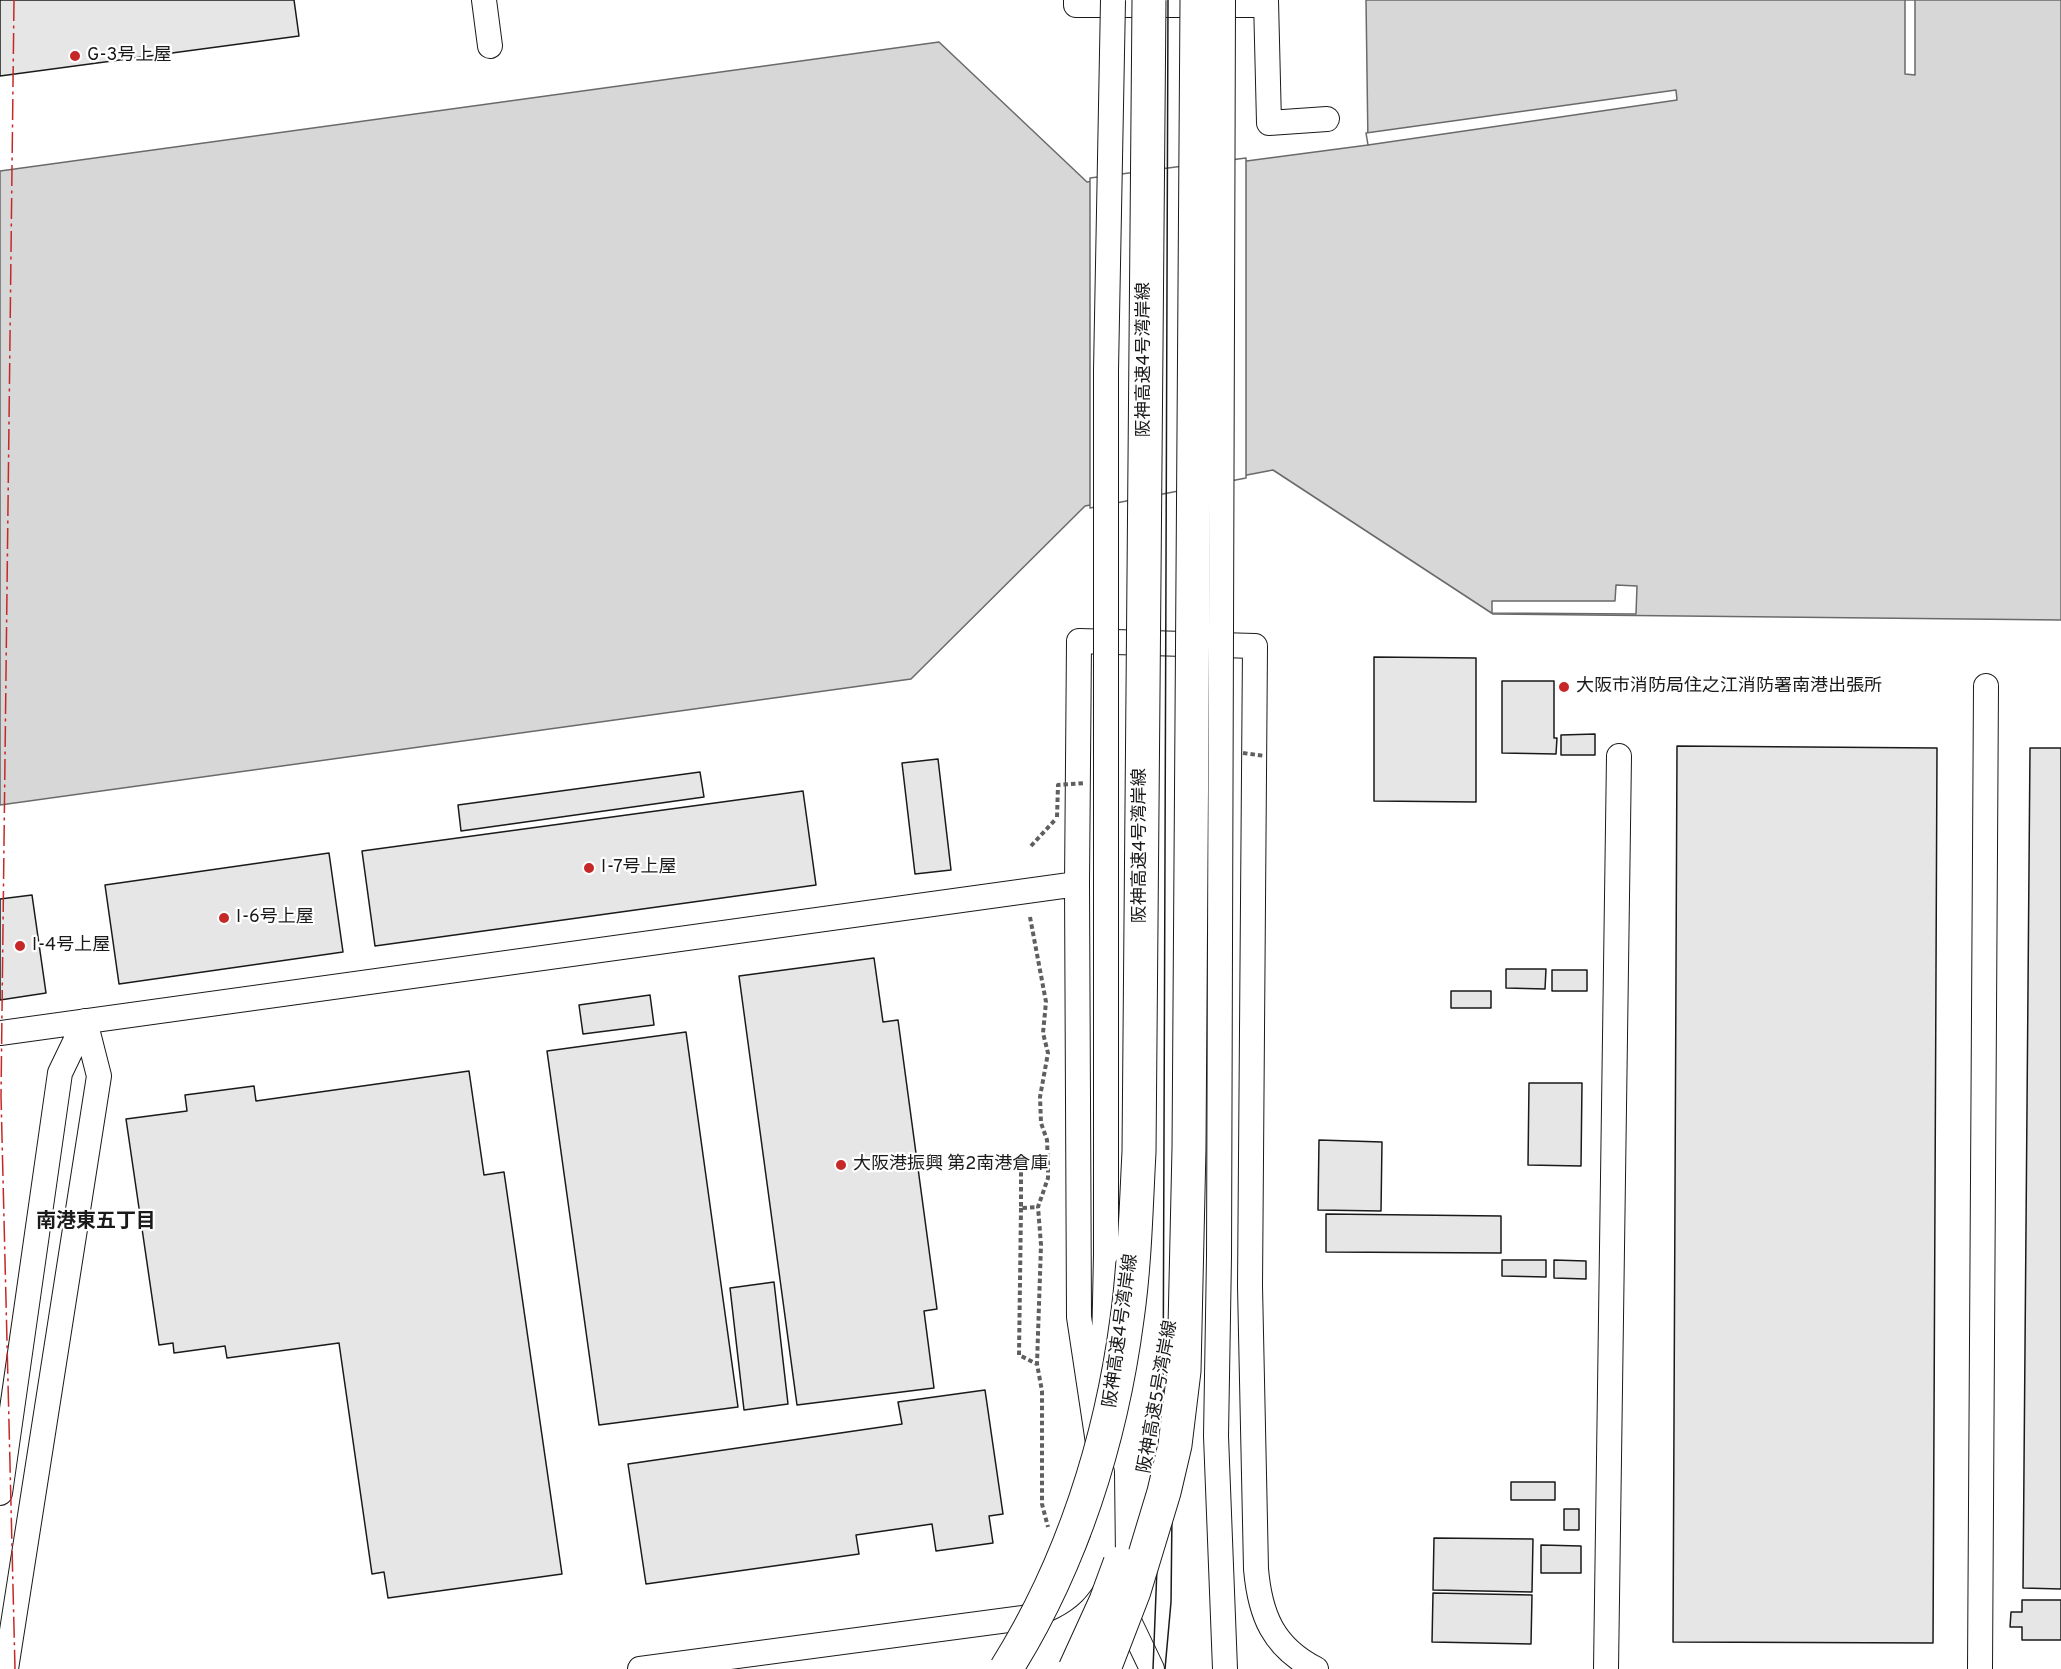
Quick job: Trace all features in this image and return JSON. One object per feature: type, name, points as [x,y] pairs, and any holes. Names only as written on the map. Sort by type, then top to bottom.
[{"type":"highway","name":"阪神高速4号湾岸線","points":[[1006,1669],[1044,1601],[1065,1554],[1083,1504],[1110,1413],[1127,1319],[1139,1152],[1149,0]]},
{"type":"highway","points":[[1104,1669],[1147,1554],[1175,1445],[1184,1371],[1189,1148],[1197,0]]},
{"type":"highway","name":"阪神高速5号湾岸線","points":[[1075,1669],[1106,1601],[1136,1514],[1159,1417],[1171,1328],[1189,1148]]},
{"type":"highway","name":"阪神高速5号湾岸線","points":[[1027,1669],[1046,1634],[1081,1552],[1110,1465],[1122,1417],[1131,1365],[1139,1269],[1139,1152]]},
{"type":"street","points":[[484,0],[490,46]]},
{"type":"street","points":[[1113,0],[1106,370],[1106,1254],[1101,1543],[1106,1572],[1152,1669]]},
{"type":"street","points":[[1222,0],[1219,1256],[1216,1436],[1225,1669]]},
{"type":"street","points":[[1076,3],[1266,2],[1269,123],[1327,119]]},
{"type":"street","points":[[1102,1463],[1079,1317],[1077,884],[1079,641],[1255,646],[1250,1286],[1256,1569],[1258,1593],[1272,1631],[1288,1652],[1316,1669]]},
{"type":"street","points":[[1980,1669],[1986,686]]},
{"type":"street","points":[[1606,1669],[1619,756]]},
{"type":"street","points":[[0,1033],[1077,884]]},
{"type":"street","points":[[0,1493],[60,1073],[85,1021]]},
{"type":"street","points":[[6,1669],[99,1076],[85,1021]]},
{"type":"street","points":[[640,1669],[1023,1618],[1049,1611],[1070,1597],[1093,1565],[1101,1543]]},
{"type":"path","points":[[1243,755],[1265,756]]},
{"type":"path","points":[[1031,846],[1057,817],[1058,785],[1092,783]]},
{"type":"path","points":[[1030,917],[1046,1002],[1043,1034],[1048,1053],[1040,1097],[1041,1123],[1047,1140],[1048,1178],[1038,1208],[1041,1245],[1037,1364],[1041,1391],[1042,1504],[1049,1533]]},
{"type":"path","points":[[1021,1156],[1019,1355],[1037,1364]]},
{"type":"path","points":[[1021,1208],[1038,1208]]},
{"type":"shaded area","points":[[1366,0],[2061,0],[2061,620],[1493,614],[1273,470],[1085,506],[911,679],[0,805],[0,171],[939,42],[1087,182],[1368,145]]},
{"type":"pier","points":[[1905,0],[1915,0],[1915,75],[1905,74]]},
{"type":"pier","points":[[1676,90],[1677,100],[1368,145],[1366,133]]},
{"type":"pier","points":[[1246,158],[1246,478],[1090,508],[1090,178]]},
{"type":"pier","points":[[1616,585],[1637,586],[1636,614],[1492,613],[1492,601],[1615,601]]},
{"type":"building","name":"G-3号上屋","points":[[0,0],[294,0],[299,36],[0,76]]},
{"type":"building","points":[[1374,657],[1476,658],[1476,802],[1374,801]]},
{"type":"building","points":[[1502,681],[1554,681],[1556,754],[1502,753]]},
{"type":"building","points":[[1595,734],[1595,755],[1561,755],[1561,735]]},
{"type":"building","points":[[1677,746],[1937,748],[1933,1643],[1673,1642]]},
{"type":"building","points":[[2030,748],[2061,748],[2061,1589],[2023,1588]]},
{"type":"building","points":[[938,759],[951,870],[915,874],[902,763]]},
{"type":"building","points":[[700,772],[704,797],[461,831],[458,805]]},
{"type":"building","name":"I-7号上屋","points":[[803,791],[816,885],[375,946],[362,851]]},
{"type":"building","name":"I-6号上屋","points":[[329,853],[343,952],[119,984],[105,885]]},
{"type":"building","name":"I-4号上屋","points":[[32,895],[46,993],[0,1000],[0,899]]},
{"type":"building","name":"大阪港振興 第2南港倉庫","points":[[874,958],[883,1022],[898,1020],[937,1309],[924,1311],[934,1388],[797,1405],[739,976]]},
{"type":"building","points":[[1506,969],[1546,969],[1545,989],[1506,988]]},
{"type":"building","points":[[1552,970],[1587,970],[1587,991],[1552,991]]},
{"type":"building","points":[[1451,991],[1491,991],[1491,1008],[1451,1008]]},
{"type":"building","points":[[650,995],[654,1025],[583,1034],[579,1005]]},
{"type":"building","points":[[686,1032],[738,1407],[599,1425],[547,1051]]},
{"type":"building","points":[[469,1071],[484,1175],[504,1172],[562,1574],[388,1598],[384,1572],[372,1574],[339,1343],[227,1358],[225,1346],[174,1353],[173,1343],[159,1345],[126,1119],[187,1111],[185,1095],[254,1086],[256,1101]]},
{"type":"building","points":[[1529,1083],[1582,1083],[1581,1166],[1528,1165]]},
{"type":"building","points":[[1319,1140],[1382,1142],[1381,1211],[1318,1210]]},
{"type":"building","points":[[1326,1214],[1501,1216],[1501,1253],[1326,1252]]},
{"type":"building","points":[[1502,1260],[1546,1260],[1546,1277],[1502,1276]]},
{"type":"building","points":[[1554,1260],[1586,1261],[1586,1279],[1554,1278]]},
{"type":"building","points":[[774,1282],[788,1404],[744,1410],[730,1288]]},
{"type":"building","points":[[985,1390],[1003,1514],[989,1516],[993,1543],[936,1551],[932,1524],[856,1535],[859,1554],[646,1584],[628,1464],[902,1424],[898,1402]]},
{"type":"building","points":[[1511,1482],[1555,1482],[1555,1500],[1511,1500]]},
{"type":"building","points":[[1564,1509],[1579,1509],[1579,1530],[1564,1530]]},
{"type":"building","points":[[1434,1538],[1533,1539],[1532,1592],[1433,1590]]},
{"type":"building","points":[[1541,1545],[1581,1546],[1581,1573],[1541,1573]]},
{"type":"building","points":[[1433,1593],[1532,1595],[1531,1644],[1432,1642]]},
{"type":"building","points":[[2022,1600],[2061,1600],[2061,1640],[2022,1640],[2022,1627],[2010,1627],[2011,1612],[2022,1612]]},
{"type":"tram line","points":[[1153,1669],[1163,1416],[1168,0]]},
{"type":"tram line","points":[[1165,1669],[1171,1602],[1182,613],[1183,0]]},
{"type":"power","points":[[14,0],[1,1096],[15,1669]]},
{"type":"place","name":"G-3号上屋","points":[[75,56]]},
{"type":"place","name":"大阪市消防局住之江消防署南港出張所","points":[[1564,687]]},
{"type":"place","name":"I-7号上屋","points":[[589,868]]},
{"type":"place","name":"I-6号上屋","points":[[224,918]]},
{"type":"place","name":"I-4号上屋","points":[[20,946]]},
{"type":"place","name":"大阪港振興 第2南港倉庫","points":[[841,1165]]},
{"type":"district","name":"南港東五丁目","points":[[96,1223]]}]
